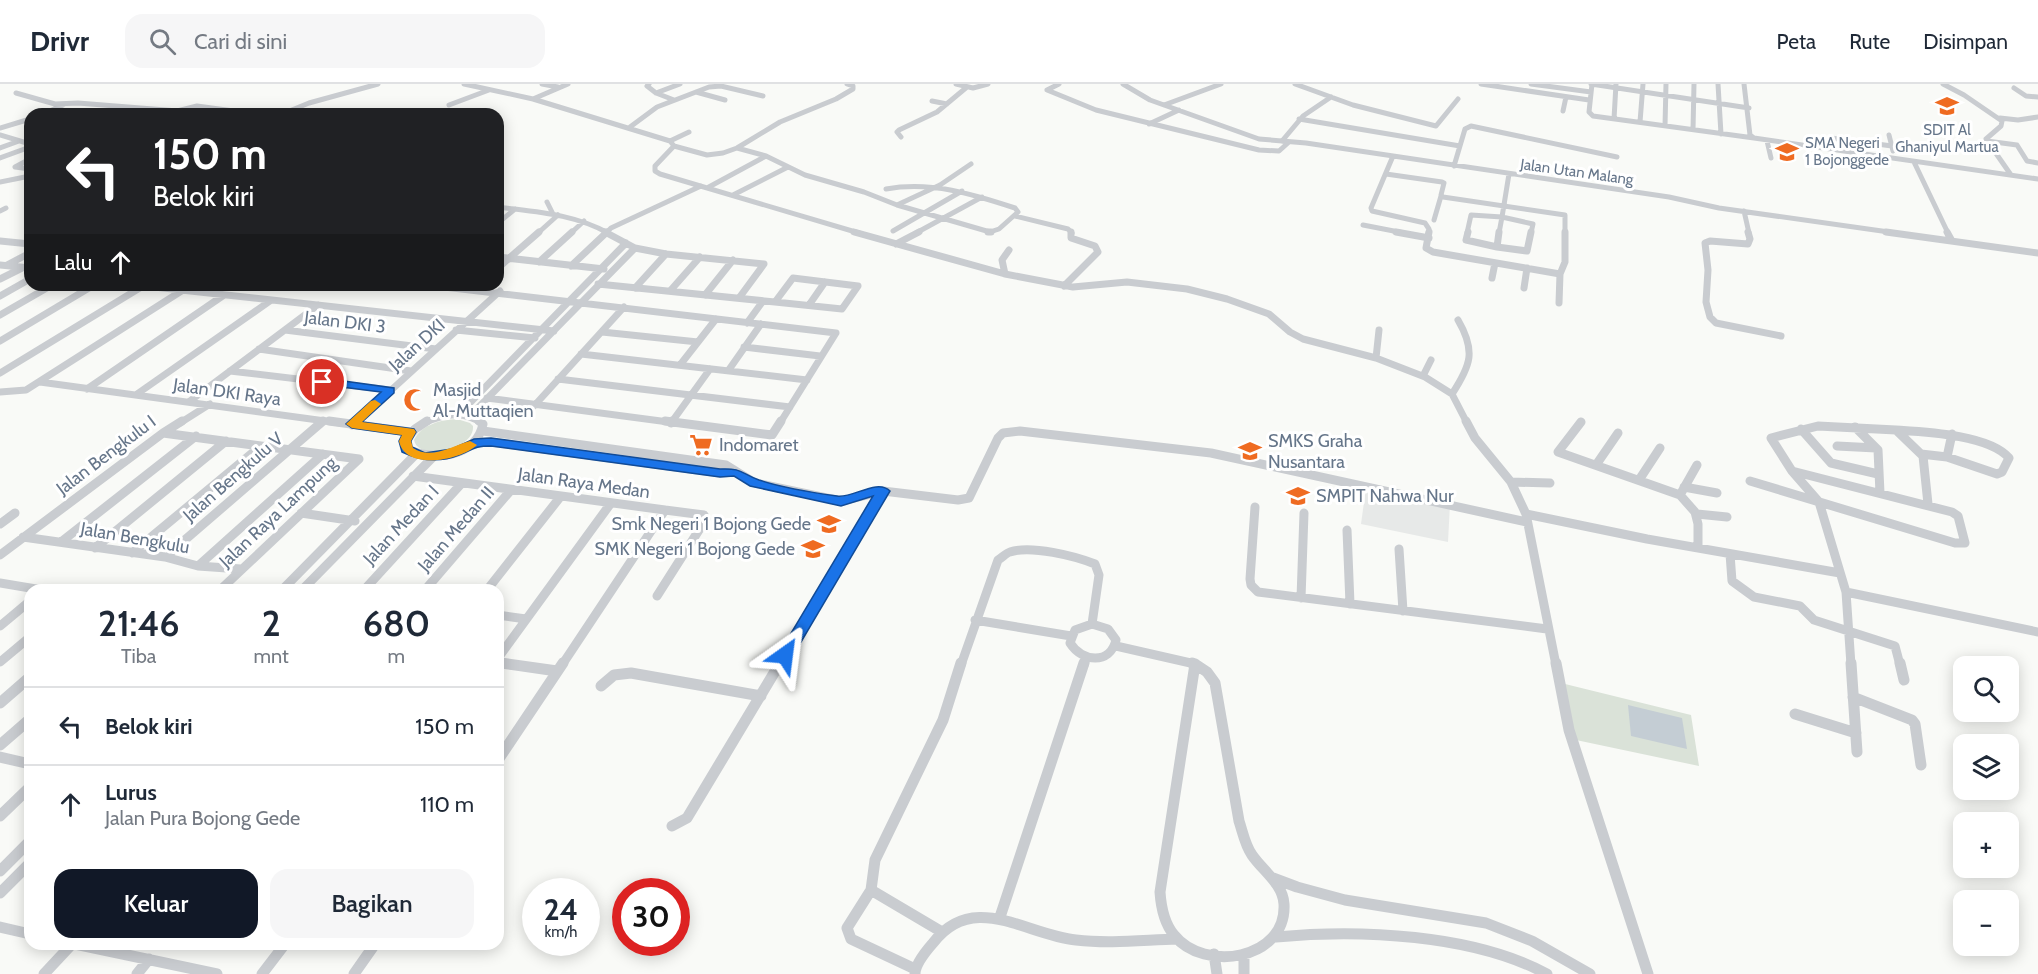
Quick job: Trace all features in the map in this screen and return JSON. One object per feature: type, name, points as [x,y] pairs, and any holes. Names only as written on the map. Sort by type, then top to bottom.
[{"type":"street","points":[[297,108],[378,84]]},
{"type":"street","points":[[464,84],[533,99],[603,119],[672,144],[712,155],[736,148],[771,127],[836,99],[860,84]]},
{"type":"street","points":[[542,84],[558,87]]},
{"type":"street","points":[[533,99],[568,84]]},
{"type":"street","points":[[649,84],[647,86],[656,93],[674,100]]},
{"type":"street","points":[[656,93],[680,84]]},
{"type":"street","points":[[847,84],[854,88]]},
{"type":"street","points":[[956,84],[978,88],[988,84]]},
{"type":"street","points":[[1059,84],[1047,90],[1096,110],[1265,151],[1280,151],[1299,119],[1331,98]]},
{"type":"street","name":"Jalan Utan Malang","points":[[1123,84],[1139,95],[1259,139],[1454,165],[1508,176],[1669,197],[1744,211],[2038,253]]},
{"type":"street","points":[[1164,105],[1221,84]]},
{"type":"street","points":[[1295,84],[1381,113],[1436,126]]},
{"type":"street","points":[[1481,84],[1589,100]]},
{"type":"street","points":[[1531,84],[1591,92]]},
{"type":"street","points":[[1748,105],[1642,88],[1592,84],[1589,100],[1590,114],[1614,119],[2038,179]]},
{"type":"street","points":[[1665,126],[1666,84]]},
{"type":"street","points":[[1693,130],[1694,84]]},
{"type":"street","points":[[1718,84],[1721,134]]},
{"type":"street","points":[[1744,84],[1750,135],[1754,138]]},
{"type":"street","points":[[1943,84],[2000,118],[2018,120],[2038,117]]},
{"type":"street","points":[[630,127],[642,120],[653,109],[721,85],[763,96]]},
{"type":"street","points":[[1614,119],[1616,85]]},
{"type":"street","points":[[901,137],[897,132],[899,130],[927,118],[967,87]]},
{"type":"street","points":[[1640,122],[1642,88]]},
{"type":"street","points":[[2014,88],[2022,95],[2038,97]]},
{"type":"street","points":[[449,105],[490,90]]},
{"type":"street","points":[[696,92],[725,99]]},
{"type":"street","points":[[16,93],[52,104],[78,103],[140,108]]},
{"type":"street","points":[[1540,103],[1542,94]]},
{"type":"street","points":[[1563,111],[1566,97]]},
{"type":"street","points":[[1428,140],[1436,126],[1458,99]]},
{"type":"street","points":[[932,101],[947,104]]},
{"type":"street","points":[[57,108],[64,105]]},
{"type":"street","points":[[188,108],[194,106],[220,108]]},
{"type":"street","points":[[1149,124],[1179,110]]},
{"type":"street","points":[[2000,118],[2003,123],[1988,135],[1987,141],[2011,175]]},
{"type":"street","points":[[588,124],[603,119]]},
{"type":"street","points":[[1299,119],[1460,146]]},
{"type":"street","points":[[0,128],[24,121]]},
{"type":"street","points":[[1454,165],[1465,129],[1476,126],[1617,157]]},
{"type":"street","points":[[689,132],[672,144],[656,166],[656,171],[885,241],[1005,274],[1064,286],[1138,283],[1200,292],[1269,314],[1290,333],[1303,339],[1376,358],[1423,376],[1452,394],[1475,438],[1510,482],[1527,518],[1547,629],[1569,730],[1648,974]]},
{"type":"street","points":[[1889,135],[1895,159]]},
{"type":"street","points":[[2,137],[24,144]]},
{"type":"street","points":[[1831,138],[1892,146]]},
{"type":"street","points":[[0,147],[19,141]]},
{"type":"street","points":[[1767,141],[1771,158]]},
{"type":"street","points":[[1987,141],[2017,145],[2027,161],[2038,163]]},
{"type":"street","points":[[1962,145],[1991,148]]},
{"type":"street","points":[[0,160],[24,148]]},
{"type":"street","points":[[736,148],[765,156],[805,175],[854,189],[940,219],[990,232],[999,229],[1018,212],[1015,208],[940,185],[904,185],[886,189]]},
{"type":"street","points":[[571,266],[606,231],[704,187],[765,156]]},
{"type":"street","points":[[1426,248],[1429,229],[1425,223],[1377,213],[1371,209],[1393,158],[1586,188]]},
{"type":"street","points":[[24,162],[15,166],[24,168]]},
{"type":"street","points":[[1914,162],[1952,241]]},
{"type":"street","points":[[897,205],[940,185],[971,164]]},
{"type":"street","points":[[733,195],[788,167]]},
{"type":"street","points":[[1386,174],[1444,183],[1434,220]]},
{"type":"street","points":[[1497,247],[1508,176]]},
{"type":"street","points":[[0,182],[24,177]]},
{"type":"street","points":[[885,241],[922,213],[962,191]]},
{"type":"street","points":[[1441,196],[1567,216],[1559,303]]},
{"type":"street","points":[[896,244],[982,197]]},
{"type":"street","points":[[548,202],[555,215]]},
{"type":"street","points":[[504,208],[584,222],[606,231],[634,248],[666,254],[764,264],[739,298]]},
{"type":"street","points":[[504,218],[515,209]]},
{"type":"street","points":[[1744,211],[1750,239],[1748,244],[1713,241],[1705,243],[1708,263],[1705,301],[1716,323],[1781,336]]},
{"type":"street","points":[[504,263],[555,215]]},
{"type":"street","points":[[1471,215],[1502,218],[1533,224],[1527,251],[1466,240],[1471,215]]},
{"type":"street","points":[[1015,216],[1070,230],[1071,238],[1095,246],[1098,252],[1064,286]]},
{"type":"street","points":[[539,262],[584,222]]},
{"type":"street","points":[[1363,225],[1429,238]]},
{"type":"street","points":[[0,241],[24,243]]},
{"type":"street","points":[[459,414],[626,243]]},
{"type":"street","points":[[471,415],[585,301],[598,284],[634,248]]},
{"type":"street","points":[[1426,248],[1562,273]]},
{"type":"street","points":[[1426,248],[1433,252],[1562,273]]},
{"type":"street","points":[[1005,274],[1002,260],[1009,250]]},
{"type":"street","points":[[635,288],[666,254]]},
{"type":"street","points":[[4,265],[24,256]]},
{"type":"street","points":[[670,291],[700,257]]},
{"type":"street","points":[[504,258],[613,269]]},
{"type":"street","points":[[705,295],[733,260]]},
{"type":"street","points":[[1492,279],[1495,263]]},
{"type":"street","points":[[4,265],[22,267]]},
{"type":"street","points":[[0,279],[22,267]]},
{"type":"street","points":[[1524,288],[1527,268]]},
{"type":"street","points":[[598,284],[809,306],[844,308],[858,286],[791,279],[775,302]]},
{"type":"street","points":[[0,296],[24,282]]},
{"type":"street","points":[[809,306],[825,282]]},
{"type":"street","points":[[0,315],[42,291]]},
{"type":"street","points":[[0,341],[84,291]]},
{"type":"street","points":[[0,373],[130,291]]},
{"type":"street","points":[[0,392],[26,390],[181,291]]},
{"type":"street","points":[[191,291],[554,331]]},
{"type":"street","points":[[487,398],[534,406],[772,435],[835,332],[500,291]]},
{"type":"street","name":"Jalan DKI","points":[[352,424],[500,291]]},
{"type":"street","points":[[87,388],[224,295]]},
{"type":"street","points":[[137,394],[270,300]]},
{"type":"street","points":[[747,323],[763,301]]},
{"type":"street","points":[[190,401],[318,305]]},
{"type":"street","points":[[534,406],[624,307]]},
{"type":"street","points":[[680,365],[716,319]]},
{"type":"street","points":[[1452,394],[1466,372],[1471,358],[1468,336],[1458,320]]},
{"type":"street","points":[[728,371],[761,324]]},
{"type":"street","name":"Jalan DKI 3","points":[[285,330],[436,349]]},
{"type":"street","points":[[456,330],[546,339]]},
{"type":"street","points":[[1376,358],[1379,330]]},
{"type":"street","points":[[602,332],[698,342]]},
{"type":"street","points":[[744,348],[820,356]]},
{"type":"street","points":[[259,349],[411,371]]},
{"type":"street","points":[[581,354],[807,380]]},
{"type":"street","points":[[1423,376],[1431,360]]},
{"type":"street","points":[[670,423],[711,369]]},
{"type":"street","points":[[230,371],[390,390]]},
{"type":"street","points":[[558,379],[790,407]]},
{"type":"street","name":"Jalan DKI Raya","points":[[40,382],[410,432]]},
{"type":"street","name":"Jalan Bengkulu I","points":[[1,553],[163,433],[210,404]]},
{"type":"street","points":[[459,414],[471,415],[483,424],[483,431],[474,442],[455,453],[433,457],[416,455],[407,449],[405,441],[410,432],[422,423],[439,416],[459,414]]},
{"type":"street","name":"Jalan Bengkulu V","points":[[165,557],[323,421]]},
{"type":"street","points":[[1581,422],[1558,452],[1639,480],[1682,491],[1717,493]]},
{"type":"street","points":[[1857,752],[1846,592],[1819,502],[1792,471],[1771,438],[1818,426],[1855,427],[1952,434],[2002,451],[2009,458],[2002,472],[1997,474],[1947,457],[1921,454],[1896,430]]},
{"type":"street","points":[[1855,427],[1879,453],[1880,493]]},
{"type":"street","points":[[1801,429],[1831,463],[1878,474]]},
{"type":"street","points":[[483,431],[726,465],[755,483],[841,501],[883,491],[958,500],[969,498],[999,438],[1004,433],[1020,431],[1211,453],[1527,518],[1840,573]]},
{"type":"street","points":[[163,433],[323,454]]},
{"type":"street","points":[[1596,465],[1618,433]]},
{"type":"street","points":[[1947,457],[1952,434]]},
{"type":"street","points":[[61,542],[196,436]]},
{"type":"street","points":[[95,548],[226,441]]},
{"type":"street","points":[[474,442],[491,442],[720,473],[736,472]]},
{"type":"street","points":[[132,553],[261,446]]},
{"type":"street","points":[[1838,446],[1876,448]]},
{"type":"street","points":[[1639,480],[1660,448]]},
{"type":"street","points":[[198,566],[323,454]]},
{"type":"street","name":"Jalan Raya Lampung","points":[[226,584],[359,459],[323,454]]},
{"type":"street","points":[[1921,454],[1928,504]]},
{"type":"street","points":[[288,584],[416,455]]},
{"type":"street","points":[[308,584],[433,457]]},
{"type":"street","points":[[1682,491],[1697,465]]},
{"type":"street","points":[[1750,481],[1955,543],[1965,543],[1958,516],[1928,504],[1792,471]]},
{"type":"street","name":"Jalan Raya Medan","points":[[413,476],[665,510],[504,751]]},
{"type":"street","points":[[1510,482],[1550,483]]},
{"type":"street","name":"Jalan Medan I","points":[[369,584],[462,483]]},
{"type":"street","name":"Jalan Medan II","points":[[430,584],[511,490]]},
{"type":"street","points":[[672,826],[687,818],[883,491]]},
{"type":"street","points":[[1682,491],[1698,514],[1698,548]]},
{"type":"street","points":[[492,584],[561,496]]},
{"type":"street","points":[[504,651],[611,503]]},
{"type":"street","points":[[1255,507],[1251,585],[1258,592],[1547,629]]},
{"type":"street","points":[[657,596],[706,519],[704,515],[665,510]]},
{"type":"street","points":[[0,524],[15,513]]},
{"type":"street","points":[[301,513],[368,523]]},
{"type":"street","points":[[1301,598],[1304,513]]},
{"type":"street","points":[[1698,514],[1727,518]]},
{"type":"street","points":[[1347,530],[1350,604]]},
{"type":"street","name":"Jalan Bengkulu","points":[[23,537],[165,557],[198,566],[241,569]]},
{"type":"street","points":[[1399,549],[1403,611]]},
{"type":"street","points":[[1092,624],[1099,575],[1095,564],[1079,558],[1018,550],[1004,555],[994,567],[944,720],[875,860],[870,880],[871,890],[849,922],[848,934],[851,939],[915,971],[942,932],[954,923],[969,918],[1000,916],[1042,933],[1072,940],[1177,939]]},
{"type":"street","points":[[1730,554],[1732,581],[1754,597],[1800,606],[1814,620],[1895,646],[1904,680]]},
{"type":"street","points":[[3,585],[24,588]]},
{"type":"street","points":[[1846,592],[2038,632]]},
{"type":"street","points":[[0,626],[24,606]]},
{"type":"street","points":[[504,616],[526,619]]},
{"type":"street","points":[[975,620],[1071,636]]},
{"type":"street","points":[[1092,624],[1108,629],[1114,634],[1116,646],[1105,657],[1086,658],[1073,649],[1071,636],[1075,630],[1092,624]]},
{"type":"street","points":[[0,662],[24,643]]},
{"type":"street","points":[[1116,646],[1195,664],[1211,678],[1218,692],[1239,821],[1245,840],[1259,864],[1274,878],[1307,892],[1338,900],[1471,919],[1496,926],[1528,939],[1590,974]]},
{"type":"street","points":[[1000,916],[1086,658]]},
{"type":"street","points":[[504,661],[557,671]]},
{"type":"street","points":[[1195,664],[1160,892],[1164,918],[1177,939],[1193,948],[1214,954],[1244,956],[1266,946],[1276,937],[1282,926],[1284,903],[1274,878]]},
{"type":"street","points":[[601,686],[614,675],[631,673],[761,696]]},
{"type":"street","points":[[0,703],[24,682]]},
{"type":"street","points":[[1853,697],[1912,720],[1915,724],[1921,765]]},
{"type":"street","points":[[1794,714],[1856,733]]},
{"type":"street","points":[[0,745],[24,723]]},
{"type":"street","points":[[0,757],[24,763]]},
{"type":"street","points":[[0,816],[24,793]]},
{"type":"street","points":[[0,871],[24,847]]},
{"type":"street","points":[[0,893],[24,869]]},
{"type":"street","points":[[871,890],[942,932]]},
{"type":"street","points":[[2,930],[24,933]]},
{"type":"street","points":[[1276,937],[1313,933],[1369,933],[1469,945],[1517,958],[1547,974]]},
{"type":"street","points":[[44,974],[68,950]]},
{"type":"street","points":[[104,950],[218,974]]},
{"type":"street","points":[[262,974],[280,950]]},
{"type":"street","points":[[354,974],[371,950]]},
{"type":"street","points":[[1214,954],[1217,974]]},
{"type":"street","points":[[1244,956],[1244,974]]},
{"type":"street","points":[[137,974],[149,959]]},
{"type":"shaded area","points":[[457,419],[473,426],[471,434],[465,441],[456,447],[435,452],[418,447],[414,440],[422,430],[438,422]]},
{"type":"shaded area","points":[[1366,488],[1450,504],[1448,542],[1361,524]]},
{"type":"shaded area","points":[[1561,683],[1691,715],[1699,766],[1576,740]]},
{"type":"shaded area","points":[[1628,705],[1682,718],[1687,749],[1631,736]]},
{"type":"slow traffic","points":[[375,404],[352,424],[410,432],[405,441],[407,449],[416,455],[444,456],[470,445]]},
{"type":"place","name":"SDIT Al Ghaniyul Martua","points":[[1947,106]]},
{"type":"place","name":"SMA Negeri 1 Bojonggede","points":[[1787,152]]},
{"type":"place","name":"Masjid Al-Muttaqien","points":[[415,400]]},
{"type":"place","name":"Indomaret","points":[[701,445]]},
{"type":"place","name":"SMKS Graha Nusantara","points":[[1250,451]]},
{"type":"place","name":"SMPIT Nahwa Nur","points":[[1298,496]]},
{"type":"place","name":"Smk Negeri 1 Bojong Gede","points":[[829,524]]},
{"type":"place","name":"SMK Negeri 1 Bojong Gede","points":[[813,549]]},
{"type":"route","points":[[322,382],[390,390],[352,424],[410,432],[405,441],[407,449],[423,457],[455,453],[474,442],[491,442],[720,473],[736,472],[755,483],[841,501],[858,495],[883,491],[785,655]]}]
